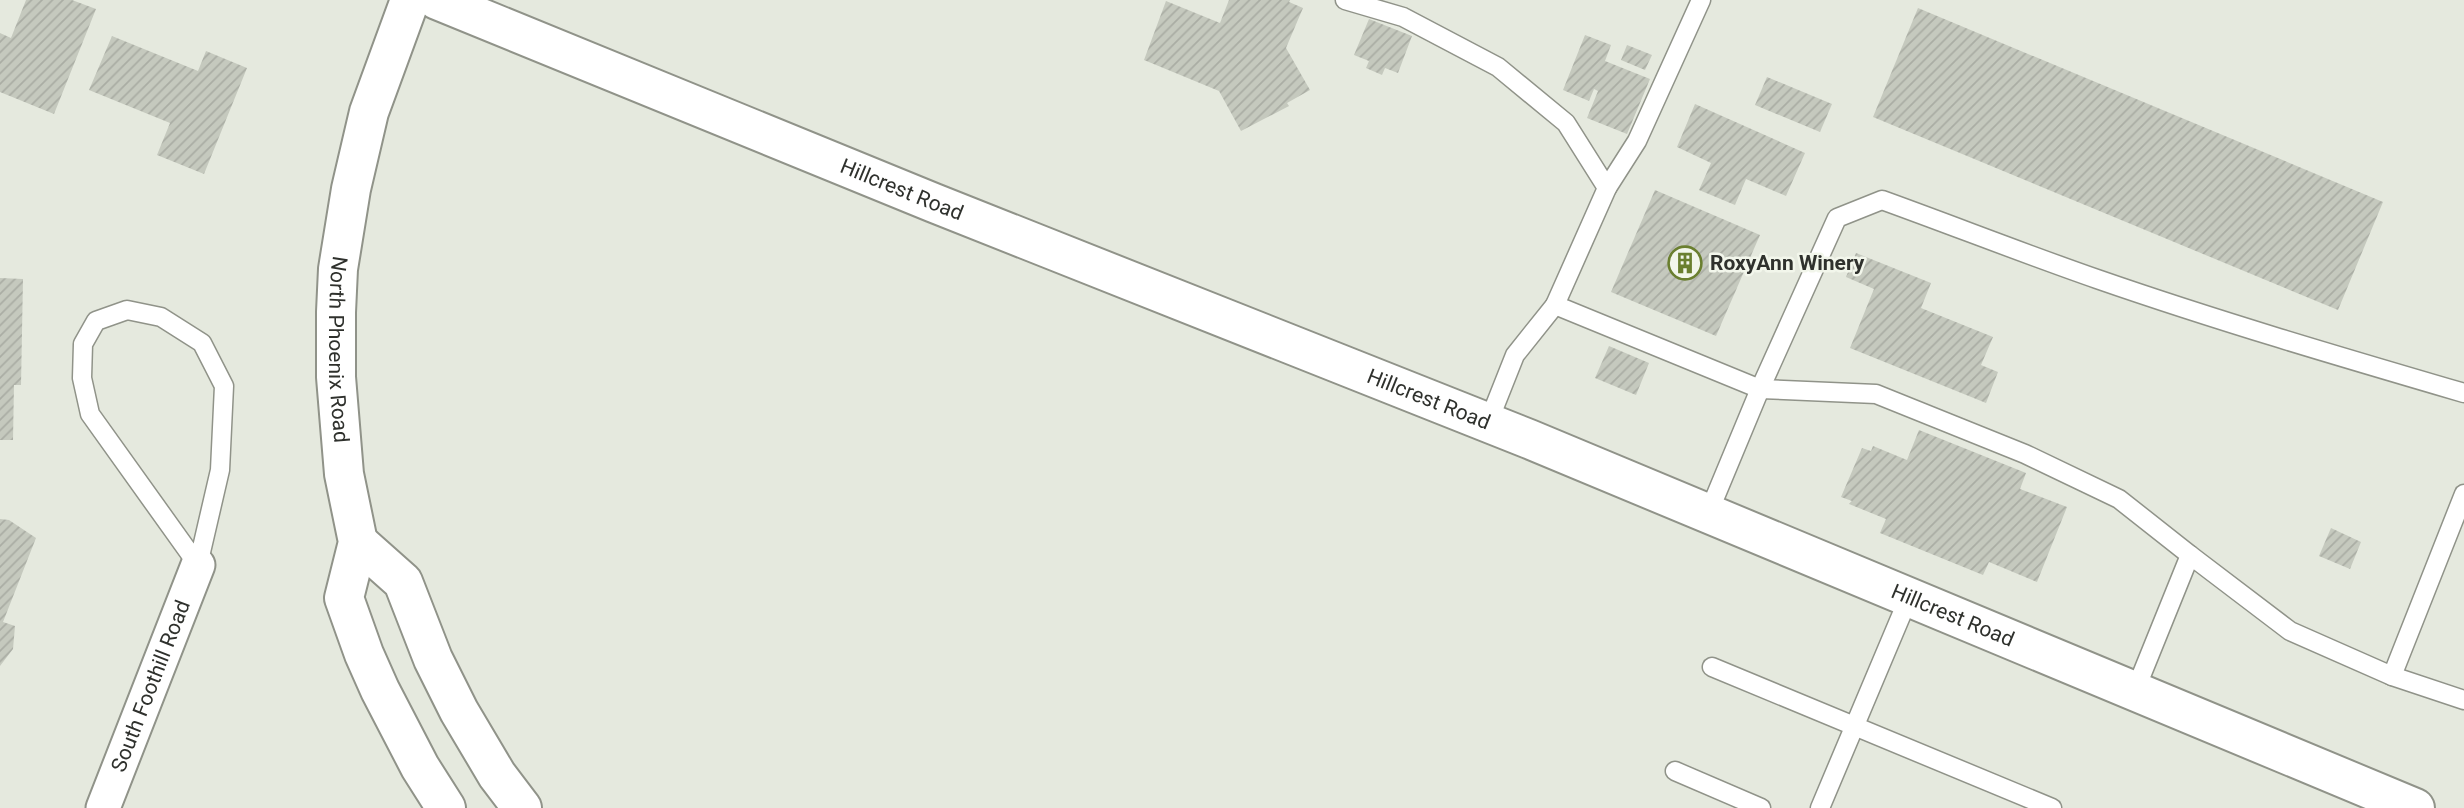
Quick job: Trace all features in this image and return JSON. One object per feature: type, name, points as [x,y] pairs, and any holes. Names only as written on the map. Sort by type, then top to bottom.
[{"type":"street","name":"North Phoenix Road","points":[[410,0],[369,112],[351,189],[338,269],[336,377],[344,474],[358,542],[344,598],[364,654],[400,730],[446,808]]},
{"type":"street","name":"Hillcrest Road","points":[[438,0],[947,208],[1488,423],[2415,808]]},
{"type":"street","points":[[358,542],[403,582],[433,659],[459,711],[497,775],[522,808]]},
{"type":"street","name":"South Foothill Road","points":[[103,808],[198,565]]},
{"type":"lane","points":[[1345,0],[1403,17],[1498,66],[1566,123],[1607,188]]},
{"type":"lane","points":[[1488,423],[1515,355],[1555,305],[1607,188],[1637,141],[1701,0]]},
{"type":"lane","points":[[1708,514],[1760,389],[1838,218],[1882,200],[2146,295],[2295,344],[2464,393]]},
{"type":"lane","points":[[1555,305],[1760,389],[1876,394],[2025,454],[2119,499],[2290,631],[2392,676],[2464,700]]},
{"type":"lane","points":[[127,310],[161,317],[202,342],[224,386],[220,470],[198,565],[90,414],[82,378],[83,344],[96,321],[127,310]]},
{"type":"lane","points":[[2392,676],[2464,494]]},
{"type":"lane","points":[[2135,691],[2190,555]]},
{"type":"lane","points":[[1821,808],[1909,597]]},
{"type":"lane","points":[[1713,667],[2052,808]]},
{"type":"lane","points":[[1675,771],[1761,808]]},
{"type":"building","points":[[26,0],[72,0],[96,9],[54,114],[0,92],[0,33],[11,38]]},
{"type":"building","points":[[1229,0],[1290,0],[1289,2],[1303,8],[1286,48],[1310,90],[1287,103],[1289,106],[1241,131],[1219,91],[1144,60],[1166,1],[1220,23]]},
{"type":"building","points":[[1918,8],[2383,202],[2338,310],[1873,117]]},
{"type":"building","points":[[1369,19],[1412,36],[1398,73],[1385,68],[1382,75],[1366,68],[1369,61],[1354,55]]},
{"type":"building","points":[[1585,35],[1611,45],[1605,61],[1650,79],[1627,134],[1587,118],[1598,91],[1594,89],[1589,101],[1563,90]]},
{"type":"building","points":[[112,36],[198,71],[206,51],[247,68],[204,174],[157,155],[170,123],[89,90]]},
{"type":"building","points":[[1627,45],[1652,55],[1645,70],[1621,60]]},
{"type":"building","points":[[1767,77],[1832,104],[1820,132],[1755,105]]},
{"type":"building","points":[[1695,104],[1805,153],[1786,196],[1746,179],[1735,205],[1699,190],[1711,163],[1677,147]]},
{"type":"building","name":"RoxyAnn Winery","points":[[1655,190],[1760,235],[1716,336],[1611,292]]},
{"type":"building","points":[[1856,253],[1931,283],[1921,308],[1993,337],[1981,365],[1998,372],[1986,403],[1850,348],[1874,289],[1846,277]]},
{"type":"building","points":[[0,278],[23,279],[21,385],[14,385],[13,440],[0,440]]},
{"type":"building","points":[[1609,346],[1649,363],[1636,395],[1595,378]]},
{"type":"building","points":[[1919,430],[2026,473],[2020,489],[2067,507],[2037,582],[1989,562],[1983,575],[1880,533],[1886,519],[1849,504],[1852,501],[1841,497],[1862,448],[1871,451],[1873,446],[1907,460]]},
{"type":"building","points":[[0,519],[9,520],[36,538],[3,622],[15,626],[13,649],[0,666]]},
{"type":"building","points":[[2331,528],[2361,542],[2350,569],[2319,556]]},
{"type":"place","name":"RoxyAnn Winery","points":[[1685,263]]}]
